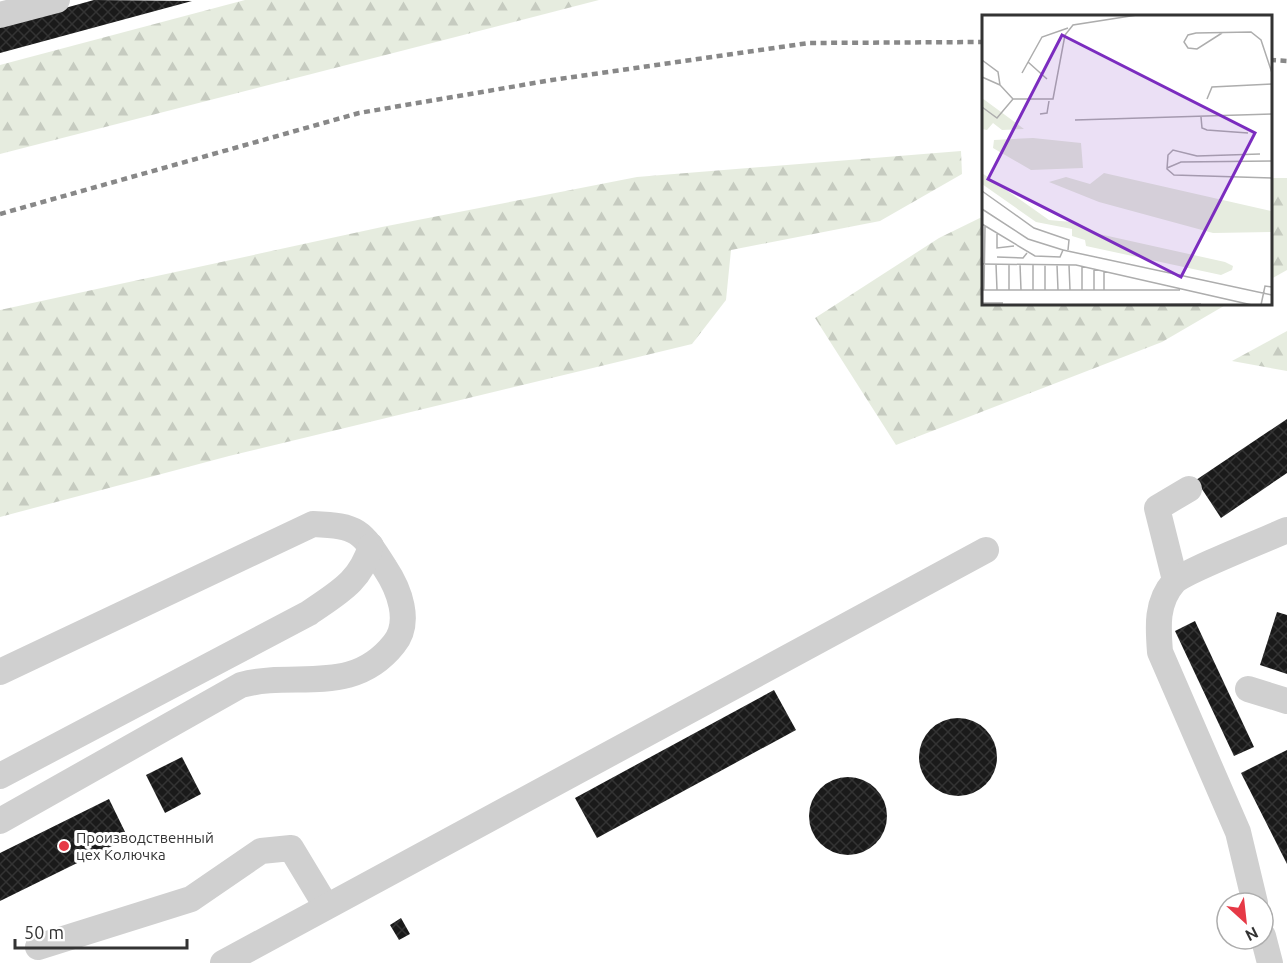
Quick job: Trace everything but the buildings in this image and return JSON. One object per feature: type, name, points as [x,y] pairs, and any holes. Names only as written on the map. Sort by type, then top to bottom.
[{"type":"lane","points":[[0,15],[57,0]]},
{"type":"lane","points":[[1175,580],[1157,507],[1189,489]]},
{"type":"lane","points":[[0,672],[313,524],[345,525],[365,537],[389,573],[400,598],[404,615],[399,638],[385,656],[362,672],[330,679],[265,679],[241,685],[0,821]]},
{"type":"lane","points":[[1252,891],[1238,832],[1161,652],[1158,627],[1162,602],[1175,580],[1287,530]]},
{"type":"lane","points":[[0,776],[309,612],[348,586],[365,565],[371,546]]},
{"type":"lane","points":[[223,963],[986,550]]},
{"type":"lane","points":[[1248,689],[1287,701]]},
{"type":"lane","points":[[38,947],[191,899],[261,851],[291,848],[326,906]]},
{"type":"green space","points":[[245,0],[599,0],[0,154],[0,65]]},
{"type":"green space","points":[[961,151],[962,174],[880,221],[731,250],[726,300],[692,344],[229,456],[0,517],[0,310],[382,227],[637,177]]},
{"type":"green space","points":[[1272,178],[1287,178],[1287,270],[1272,278]]},
{"type":"green space","points":[[982,217],[982,304],[1227,304],[1162,342],[896,445],[815,318],[939,238]]},
{"type":"green space","points":[[1287,331],[1287,371],[1232,361]]},
{"type":"railway","points":[[0,214],[359,113],[552,80],[809,43],[982,42]]},
{"type":"railway","points":[[1272,60],[1287,61]]},
{"type":"place","name":"Производственный цех Колючка","points":[[64,846]]}]
